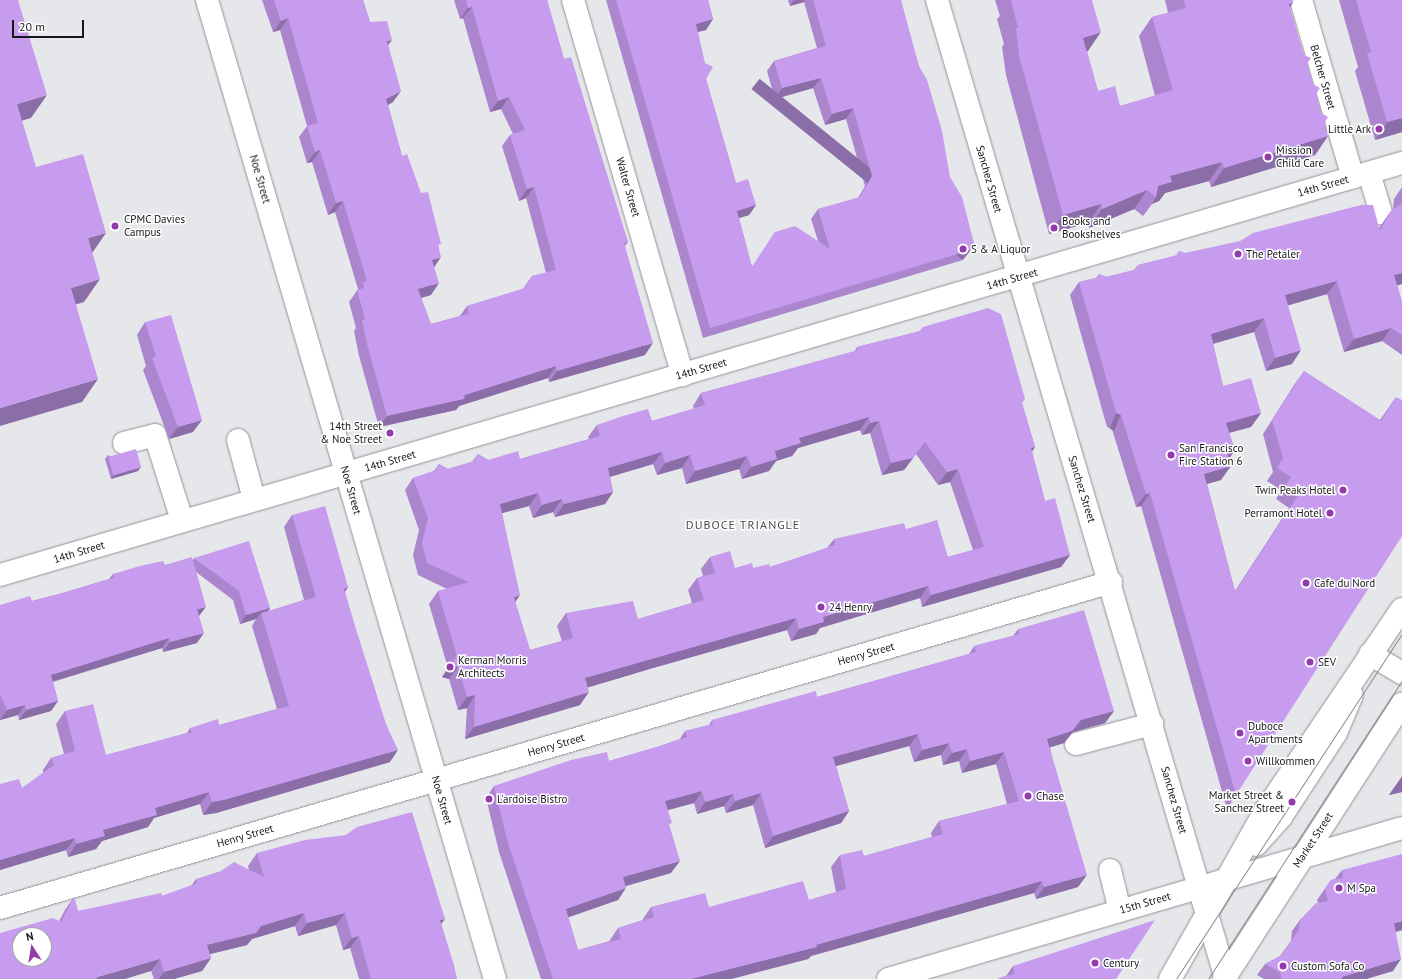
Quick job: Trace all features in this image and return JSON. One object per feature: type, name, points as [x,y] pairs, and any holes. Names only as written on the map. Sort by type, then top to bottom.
[{"type":"street","name":"Noe Street","points":[[207,0],[495,979]]},
{"type":"street","name":"Walter Street","points":[[573,0],[683,375]]},
{"type":"street","name":"Sanchez Street","points":[[937,0],[1018,277],[1111,582],[1224,979]]},
{"type":"street","name":"Belcher Street","points":[[1301,0],[1361,175],[1381,213]]},
{"type":"street","name":"14th Street","points":[[0,576],[182,520],[346,474],[1402,163]]},
{"type":"street","points":[[124,443],[155,435],[182,520]]},
{"type":"street","points":[[238,440],[254,499]]},
{"type":"street","name":"Henry Street","points":[[0,908],[1111,582]]},
{"type":"street","points":[[1170,979],[1227,880],[1264,811],[1402,609]]},
{"type":"street","points":[[1370,654],[1402,673]]},
{"type":"street","name":"Market Street","points":[[1224,979],[1402,704]]},
{"type":"street","points":[[1076,744],[1152,724]]},
{"type":"street","name":"15th Street","points":[[888,979],[1402,828]]},
{"type":"street","points":[[1110,870],[1120,911]]},
{"type":"building","points":[[0,0],[18,0],[47,95],[17,104],[36,167],[83,154],[106,233],[88,238],[100,279],[71,288],[98,379],[0,408]]},
{"type":"building","points":[[274,0],[363,0],[370,22],[387,21],[392,40],[387,41],[401,91],[386,99],[402,156],[407,154],[421,193],[428,192],[441,244],[438,245],[441,257],[432,260],[439,283],[418,289],[431,324],[469,314],[467,306],[525,288],[532,276],[556,270],[534,187],[527,189],[510,135],[525,130],[509,97],[498,101],[472,7],[468,8],[466,0],[547,0],[564,59],[571,57],[628,242],[624,243],[653,343],[557,371],[556,366],[465,395],[464,399],[387,416],[367,344],[362,320],[365,319],[357,290],[364,288],[363,282],[367,281],[343,201],[336,203],[320,150],[315,152],[307,126],[318,123],[288,18],[281,21]]},
{"type":"building","points":[[616,0],[708,0],[713,19],[696,24],[705,63],[713,67],[706,79],[736,183],[748,179],[756,205],[737,211],[752,267],[775,232],[795,226],[830,249],[818,209],[860,197],[872,176],[853,108],[832,114],[821,78],[782,88],[774,61],[826,46],[813,0],[901,0],[919,66],[927,80],[942,131],[950,177],[962,197],[974,243],[971,250],[710,328]]},
{"type":"building","points":[[1011,0],[1092,0],[1101,32],[1083,38],[1098,91],[1115,86],[1120,106],[1173,90],[1152,17],[1186,8],[1183,0],[1293,0],[1293,3],[1289,4],[1304,55],[1311,58],[1307,64],[1313,84],[1320,88],[1316,94],[1321,113],[1328,117],[1324,124],[1328,136],[1224,168],[1222,162],[1170,176],[1172,182],[1158,186],[1156,197],[1147,190],[1102,209],[1101,204],[1063,215],[1019,56],[1016,28],[1018,28]]},
{"type":"building","points":[[1356,0],[1402,0],[1402,118],[1387,122],[1367,53],[1371,52]]},
{"type":"building","points":[[1402,203],[1402,273],[1394,275],[1402,302],[1402,335],[1391,328],[1354,339],[1337,281],[1285,295],[1301,350],[1275,358],[1264,318],[1211,334],[1223,386],[1251,378],[1261,413],[1226,423],[1235,450],[1227,453],[1231,466],[1204,474],[1235,592],[1299,494],[1285,486],[1291,477],[1277,468],[1283,458],[1272,420],[1304,371],[1381,421],[1396,397],[1402,400],[1402,536],[1236,795],[1150,493],[1146,494],[1121,415],[1116,413],[1079,282],[1097,278],[1099,274],[1106,277],[1135,270],[1138,265],[1177,255],[1179,251],[1185,253],[1240,241],[1253,233],[1361,205],[1373,205],[1380,231],[1390,212]]},
{"type":"building","points":[[988,308],[1001,314],[1025,399],[1022,403],[1035,447],[1031,448],[1045,501],[1055,498],[1070,555],[931,595],[928,586],[823,617],[824,622],[799,629],[796,618],[585,678],[589,692],[474,727],[475,695],[467,697],[458,667],[451,664],[457,656],[438,591],[469,582],[427,563],[422,543],[428,518],[413,478],[436,470],[439,464],[448,469],[474,461],[478,454],[488,460],[518,451],[520,459],[600,436],[597,425],[648,409],[652,421],[705,405],[701,393],[858,350],[857,347],[921,331],[923,327]],"holes":[[[869,417],[870,423],[879,421],[891,463],[913,458],[925,442],[947,472],[958,469],[984,547],[948,557],[937,520],[906,529],[904,523],[834,539],[835,545],[770,567],[769,564],[753,568],[752,563],[735,568],[730,551],[710,557],[715,573],[697,578],[704,600],[638,619],[633,601],[566,613],[573,638],[530,650],[514,597],[520,595],[500,504],[538,493],[542,505],[562,499],[564,504],[613,492],[608,468],[662,452],[665,463],[690,455],[695,471],[747,456],[751,467],[777,459],[775,451],[801,443],[799,438]]]},
{"type":"building","points":[[171,315],[202,420],[178,427],[152,358],[156,356],[145,322]]},
{"type":"building","points":[[136,449],[141,467],[113,475],[108,457]]},
{"type":"building","points":[[325,506],[348,587],[344,589],[386,724],[398,750],[224,800],[212,802],[209,792],[155,808],[157,815],[103,830],[105,836],[76,844],[75,838],[0,860],[0,784],[19,779],[22,788],[54,765],[51,758],[75,751],[65,711],[93,704],[106,755],[192,732],[190,728],[218,719],[219,725],[289,706],[261,613],[316,597],[292,515]]},
{"type":"building","points":[[249,541],[270,608],[246,615],[239,591],[194,558]]},
{"type":"building","points":[[192,557],[206,607],[197,609],[204,633],[170,642],[169,638],[51,675],[58,701],[26,710],[25,705],[7,710],[0,694],[0,605],[30,596],[32,601],[59,594],[114,578],[113,574],[140,566],[163,561],[165,565]]},
{"type":"building","points":[[1084,610],[1114,711],[1081,720],[1072,731],[1047,739],[1087,875],[1044,887],[1042,881],[816,945],[817,947],[691,979],[553,979],[507,840],[494,786],[571,760],[607,752],[609,761],[687,737],[685,731],[713,724],[712,720],[816,691],[817,697],[976,652],[974,646],[1019,634],[1018,629]],"holes":[[[918,734],[922,750],[949,743],[952,753],[967,749],[970,761],[1004,752],[1019,801],[939,821],[943,834],[864,856],[862,850],[840,855],[846,889],[809,900],[803,881],[709,907],[705,893],[651,907],[654,917],[618,928],[621,939],[578,950],[566,909],[626,888],[623,877],[680,861],[669,824],[672,823],[665,801],[702,791],[705,802],[733,794],[735,801],[761,793],[773,836],[849,811],[833,757]]]},
{"type":"building","points":[[412,812],[445,919],[440,920],[457,979],[371,979],[359,936],[352,938],[345,913],[307,923],[304,913],[261,926],[256,933],[207,945],[211,958],[164,972],[160,959],[97,977],[97,979],[0,979],[0,933],[12,930],[12,967],[52,967],[52,927],[21,927],[53,918],[61,922],[74,897],[78,911],[161,893],[162,896],[197,883],[196,879],[221,871],[234,862],[264,877],[257,853],[305,840],[346,835],[357,827]]},
{"type":"building","points":[[1402,854],[1402,921],[1394,923],[1401,959],[1342,977],[1342,979],[1282,979],[1280,972],[1265,964],[1281,956],[1299,929],[1300,920],[1316,903],[1328,901],[1325,888],[1331,880],[1343,878],[1342,870]]},
{"type":"building","points":[[1155,920],[1116,979],[999,979],[1014,974],[1013,966]]},
{"type":"tram line","points":[[1176,979],[1402,634]]},
{"type":"tram line","points":[[1208,979],[1402,680]]},
{"type":"place","name":"Little Ark","points":[[1379,129]]},
{"type":"place","name":"Mission Child Care","points":[[1268,157]]},
{"type":"place","name":"CPMC Davies Campus","points":[[115,226]]},
{"type":"place","name":"Books and Bookshelves","points":[[1054,228]]},
{"type":"place","name":"S & A Liquor","points":[[963,249]]},
{"type":"place","name":"The Petaler","points":[[1238,254]]},
{"type":"place","name":"14th Street & Noe Street","points":[[390,433]]},
{"type":"place","name":"San Francisco Fire Station 6","points":[[1171,455]]},
{"type":"place","name":"Twin Peaks Hotel","points":[[1343,490]]},
{"type":"place","name":"Perramont Hotel","points":[[1330,513]]},
{"type":"place","name":"Cafe du Nord","points":[[1306,583]]},
{"type":"place","name":"24 Henry","points":[[821,607]]},
{"type":"place","name":"SEV","points":[[1310,662]]},
{"type":"place","name":"Kerman Morris Architects","points":[[450,667]]},
{"type":"place","name":"Duboce Apartments","points":[[1240,733]]},
{"type":"place","name":"Willkommen","points":[[1248,761]]},
{"type":"place","name":"Chase","points":[[1028,796]]},
{"type":"place","name":"L'ardoise Bistro","points":[[489,799]]},
{"type":"place","name":"Market Street & Sanchez Street","points":[[1292,802]]},
{"type":"place","name":"M Spa","points":[[1339,888]]},
{"type":"place","name":"Century","points":[[1095,963]]},
{"type":"place","name":"Custom Sofa Co","points":[[1283,966]]},
{"type":"district","name":"DUBOCE TRIANGLE","points":[[743,525]]}]
